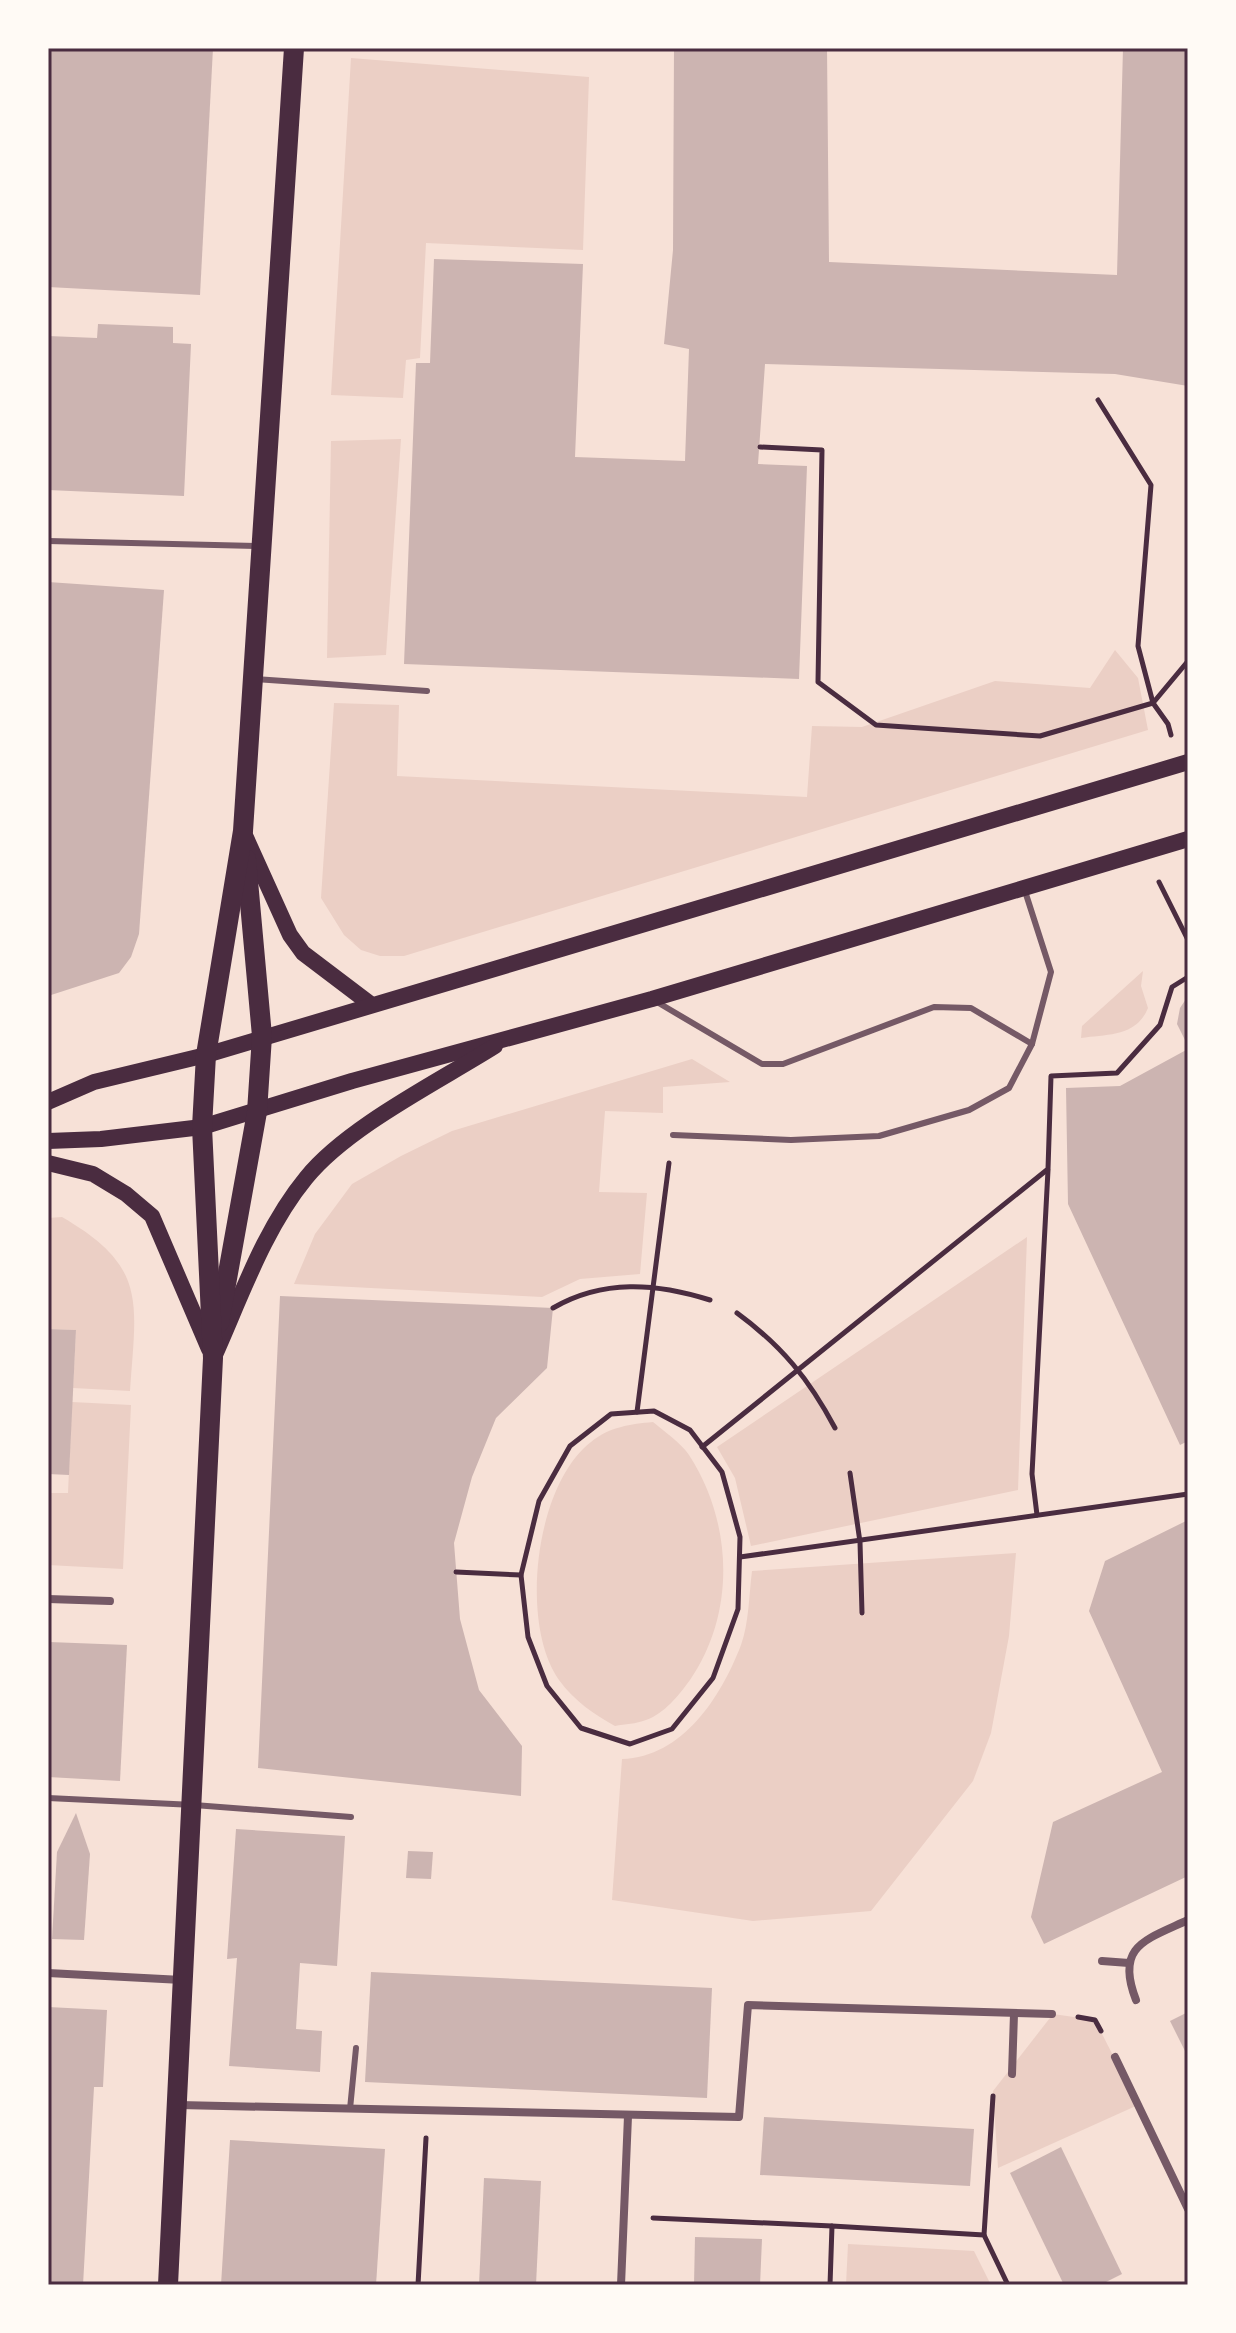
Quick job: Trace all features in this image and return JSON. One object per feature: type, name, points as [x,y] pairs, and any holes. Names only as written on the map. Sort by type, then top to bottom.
[{"type":"main road","points":[[168,2285],[179,2105],[182,1980],[194,1805],[213,1358],[202,1127],[206,1055],[243,831],[264,547],[294,48]]},
{"type":"main road","points":[[48,1102],[94,1082],[206,1055],[369,1003],[1188,762]]},
{"type":"main road","points":[[243,831],[290,935],[303,953],[369,1003]]},
{"type":"main road","points":[[213,1358],[257,1112],[262,1036],[243,831]]},
{"type":"main road","points":[[48,1141],[101,1139],[202,1127],[652,999],[1188,839]]},
{"type":"main road","points":[[213,1358],[275,1224],[306,1177],[353,1135],[511,1037]]},
{"type":"main road","points":[[48,1163],[93,1174],[126,1194],[152,1216],[213,1358]]},
{"type":"street","points":[[48,1599],[110,1601]]},
{"type":"street","points":[[1136,2000],[1128,1980],[1134,1950],[1144,1941],[1188,1920]]},
{"type":"street","points":[[1102,1961],[1129,1963]]},
{"type":"street","points":[[48,1973],[182,1980]]},
{"type":"street","points":[[179,2105],[739,2117],[748,2005],[1052,2014]]},
{"type":"street","points":[[1012,2074],[1014,2014]]},
{"type":"street","points":[[1115,2057],[1188,2209]]},
{"type":"street","points":[[621,2285],[628,2116]]},
{"type":"lane","points":[[48,541],[264,547]]},
{"type":"lane","points":[[255,679],[427,691]]},
{"type":"lane","points":[[673,1135],[791,1140],[879,1136],[969,1110],[1009,1088],[1032,1044],[1051,972],[1024,888]]},
{"type":"lane","points":[[652,999],[762,1064],[783,1064],[934,1007],[971,1008],[1032,1044]]},
{"type":"lane","points":[[48,1798],[351,1817]]},
{"type":"lane","points":[[350,2109],[356,2048]]},
{"type":"path","points":[[1098,400],[1151,485],[1138,646],[1153,703],[1168,724]]},
{"type":"path","points":[[760,447],[822,450],[818,682],[876,725],[1040,736],[1153,703],[1188,661]]},
{"type":"path","points":[[1162,892],[1188,940]]},
{"type":"path","points":[[1037,1515],[1032,1474],[1051,1076],[1117,1073],[1160,1025],[1172,987],[1188,977]]},
{"type":"path","points":[[637,1412],[673,1135]]},
{"type":"path","points":[[702,1447],[1048,1169]]},
{"type":"path","points":[[553,1308],[578,1293],[612,1287],[678,1290],[710,1300]]},
{"type":"path","points":[[737,1313],[770,1337],[799,1367],[835,1428]]},
{"type":"path","points":[[654,1411],[690,1430],[702,1447],[722,1472],[740,1537],[738,1609],[713,1678],[672,1729],[630,1744],[581,1728],[547,1686],[528,1637],[521,1575],[539,1501],[570,1446],[611,1414],[654,1411]]},
{"type":"path","points":[[850,1473],[860,1542],[862,1613]]},
{"type":"path","points":[[740,1557],[1188,1494]]},
{"type":"path","points":[[456,1572],[521,1575]]},
{"type":"path","points":[[1052,2014],[1095,2020],[1115,2057]]},
{"type":"path","points":[[1008,2285],[984,2235],[993,2091],[1012,2074]]},
{"type":"path","points":[[418,2285],[427,2111]]},
{"type":"path","points":[[624,2217],[984,2235]]},
{"type":"path","points":[[830,2285],[832,2226]]},
{"type":"shaded area","points":[[351,58],[589,77],[583,250],[426,243],[420,358],[406,360],[403,398],[331,395]]},
{"type":"shaded area","points":[[401,439],[386,655],[327,658],[331,441]]},
{"type":"shaded area","points":[[1115,650],[1138,678],[1148,730],[404,956],[380,956],[361,950],[344,935],[321,898],[334,703],[399,705],[397,776],[807,797],[812,726],[862,727],[995,681],[1090,688]]},
{"type":"shaded area","points":[[1143,971],[1141,986],[1148,1008],[1143,1017],[1129,1029],[1081,1038],[1082,1026]]},
{"type":"shaded area","points":[[692,1059],[730,1082],[663,1087],[663,1113],[605,1111],[599,1192],[647,1193],[640,1274],[580,1279],[542,1297],[294,1284],[315,1234],[352,1184],[401,1156],[452,1131]]},
{"type":"shaded area","points":[[62,1217],[90,1235],[123,1270],[134,1310],[130,1391],[73,1388],[76,1330],[48,1329],[48,1218]]},
{"type":"shaded area","points":[[1027,1237],[1018,1490],[751,1546],[735,1478],[717,1447]]},
{"type":"shaded area","points":[[72,1402],[131,1405],[123,1569],[48,1565],[48,1493],[68,1493]]},
{"type":"shaded area","points":[[653,1422],[686,1451],[704,1481],[721,1538],[722,1597],[705,1654],[681,1692],[653,1717],[615,1726],[571,1694],[559,1680],[547,1655],[539,1625],[539,1556],[557,1489],[572,1462],[591,1442],[605,1433],[628,1425]]},
{"type":"shaded area","points":[[1016,1553],[1009,1636],[991,1733],[973,1781],[871,1911],[753,1921],[612,1900],[622,1759],[644,1756],[664,1748],[697,1721],[711,1703],[733,1665],[744,1636],[752,1571]]},
{"type":"shaded area","points":[[1053,2014],[1095,2020],[1138,2105],[998,2168],[993,2091]]},
{"type":"shaded area","points":[[848,2244],[974,2251],[991,2285],[846,2285]]},
{"type":"building","points":[[48,48],[213,48],[200,295],[48,287]]},
{"type":"building","points":[[674,48],[827,48],[829,262],[1117,275],[1123,48],[1188,48],[1188,386],[1115,374],[765,364],[758,464],[807,466],[799,679],[404,664],[416,363],[430,363],[434,259],[583,264],[575,457],[685,461],[689,349],[664,344],[673,250]]},
{"type":"building","points":[[98,324],[173,327],[173,343],[191,344],[184,496],[48,490],[48,336],[97,338]]},
{"type":"building","points":[[48,582],[164,590],[139,934],[131,957],[119,973],[48,996]]},
{"type":"building","points":[[1188,996],[1188,1046],[1177,1024],[1180,1008]]},
{"type":"building","points":[[1188,1049],[1188,1441],[1180,1445],[1068,1204],[1066,1088],[1120,1086]]},
{"type":"building","points":[[280,1296],[553,1308],[547,1368],[496,1418],[472,1477],[454,1543],[460,1619],[479,1690],[522,1746],[521,1796],[258,1768]]},
{"type":"building","points":[[48,1329],[76,1330],[69,1475],[48,1474]]},
{"type":"building","points":[[1188,1520],[1188,1876],[1044,1944],[1031,1917],[1053,1822],[1162,1772],[1089,1611],[1105,1561]]},
{"type":"building","points":[[49,1642],[127,1645],[120,1781],[48,1777]]},
{"type":"building","points":[[76,1813],[90,1854],[84,1940],[52,1939],[57,1852]]},
{"type":"building","points":[[236,1829],[345,1836],[337,1966],[300,1963],[296,2029],[322,2031],[320,2072],[229,2066],[237,1958],[227,1959]]},
{"type":"building","points":[[408,1851],[433,1852],[431,1879],[406,1878]]},
{"type":"building","points":[[371,1972],[712,1988],[707,2098],[365,2082]]},
{"type":"building","points":[[48,2007],[107,2010],[103,2087],[94,2087],[83,2285],[48,2285]]},
{"type":"building","points":[[1188,2012],[1188,2057],[1170,2021]]},
{"type":"building","points":[[764,2117],[974,2129],[970,2186],[760,2175]]},
{"type":"building","points":[[230,2140],[385,2149],[376,2285],[221,2285]]},
{"type":"building","points":[[1061,2147],[1122,2274],[1100,2285],[1064,2285],[1010,2173]]},
{"type":"building","points":[[484,2178],[541,2181],[536,2285],[479,2285]]},
{"type":"building","points":[[695,2237],[762,2239],[760,2285],[694,2285]]}]
